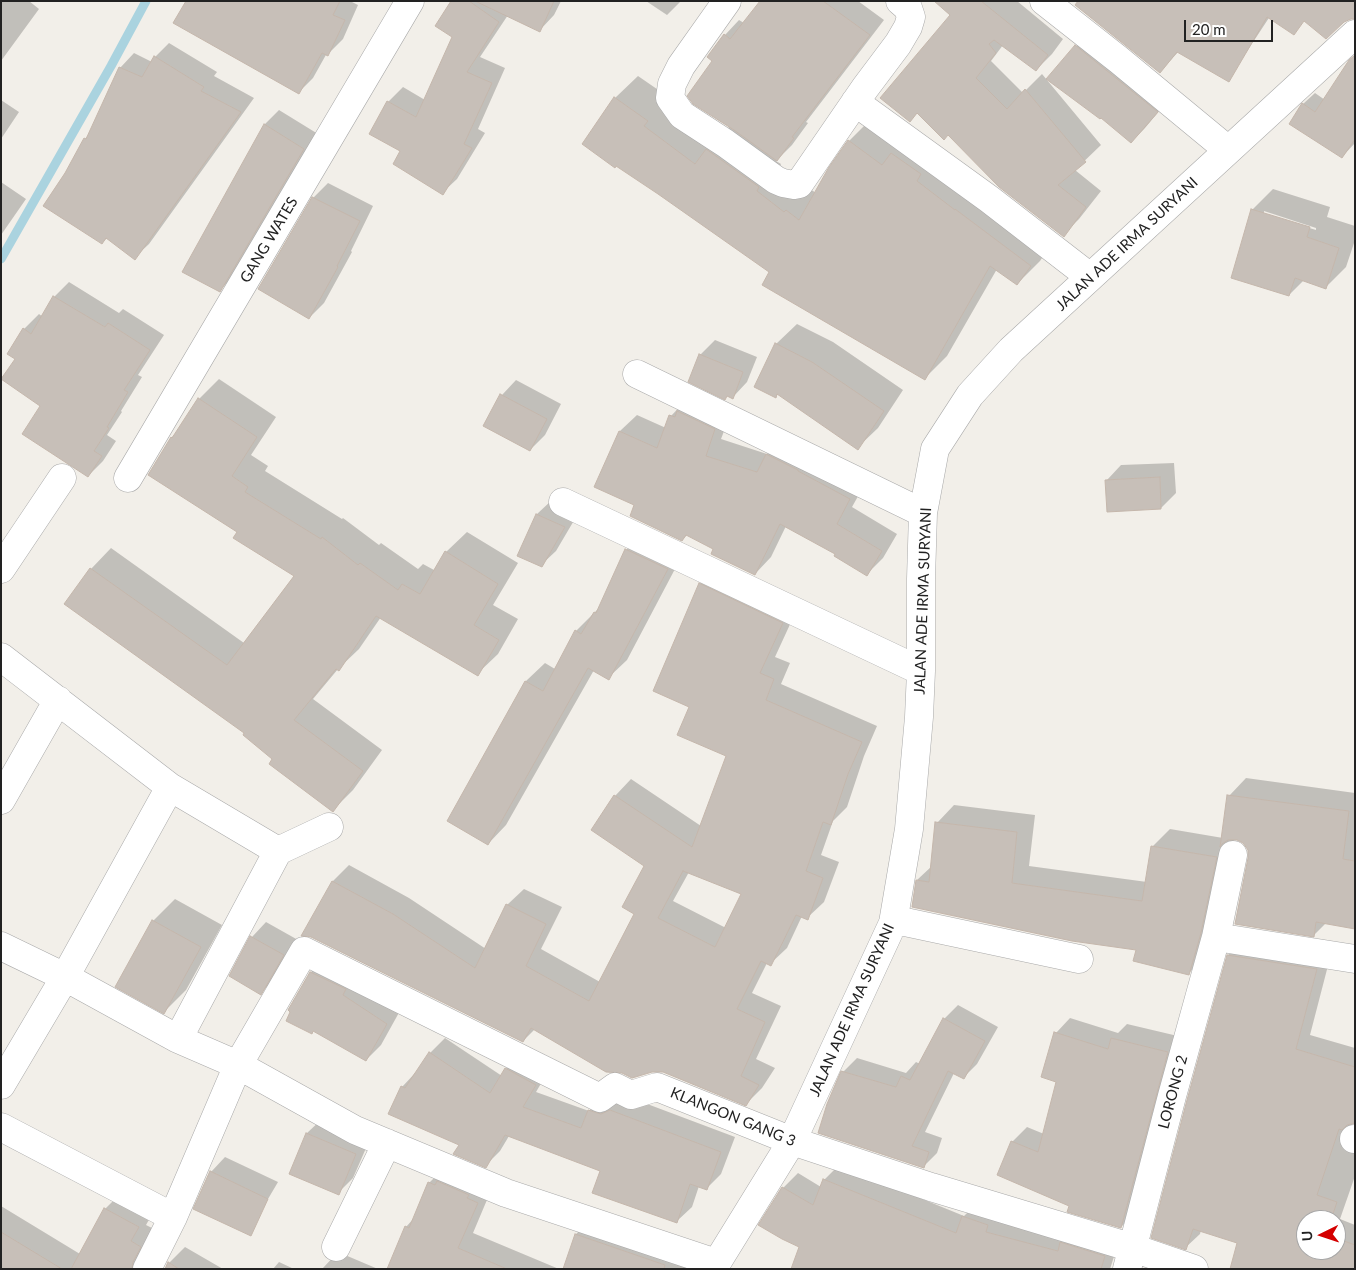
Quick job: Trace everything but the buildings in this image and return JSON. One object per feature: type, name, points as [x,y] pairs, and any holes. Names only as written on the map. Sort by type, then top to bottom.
[{"type":"street","name":"GANG WATES","points":[[128,478],[410,1]]},
{"type":"street","points":[[727,1],[681,66],[672,84],[670,98],[682,115],[776,180],[794,184],[799,184],[908,27],[911,17],[908,8],[900,1]]},
{"type":"street","points":[[1044,1],[1228,150]]},
{"type":"street","name":"JALAN ADE IRMA SURYANI","points":[[715,1266],[792,1141],[893,923],[909,830],[919,717],[923,514],[935,449],[970,395],[1011,350],[1355,34]]},
{"type":"street","points":[[855,102],[989,199],[1090,277]]},
{"type":"street","points":[[637,374],[923,514]]},
{"type":"street","points":[[1,569],[62,478]]},
{"type":"street","points":[[563,502],[921,671]]},
{"type":"street","points":[[1,657],[170,787],[278,851]]},
{"type":"street","points":[[1,800],[58,700]]},
{"type":"street","points":[[1,1085],[65,977],[170,787]]},
{"type":"street","points":[[178,1038],[278,851],[329,828]]},
{"type":"street","name":"LORONG 2","points":[[1130,1258],[1216,937],[1233,855]]},
{"type":"street","points":[[893,923],[905,922],[1079,959]]},
{"type":"street","points":[[1216,937],[1355,960]]},
{"type":"street","points":[[1,946],[65,977],[178,1038],[238,1065],[355,1130],[506,1193],[715,1266]]},
{"type":"street","name":"KLANGON GANG 3","points":[[238,1065],[304,952],[600,1098],[615,1087],[631,1095],[657,1087],[792,1141],[931,1187],[1130,1258],[1194,1269]]},
{"type":"street","points":[[147,1269],[173,1217],[238,1065]]},
{"type":"street","points":[[1,1127],[173,1217]]},
{"type":"street","points":[[336,1247],[387,1143]]},
{"type":"waterway","points":[[1,259],[146,1]]}]
